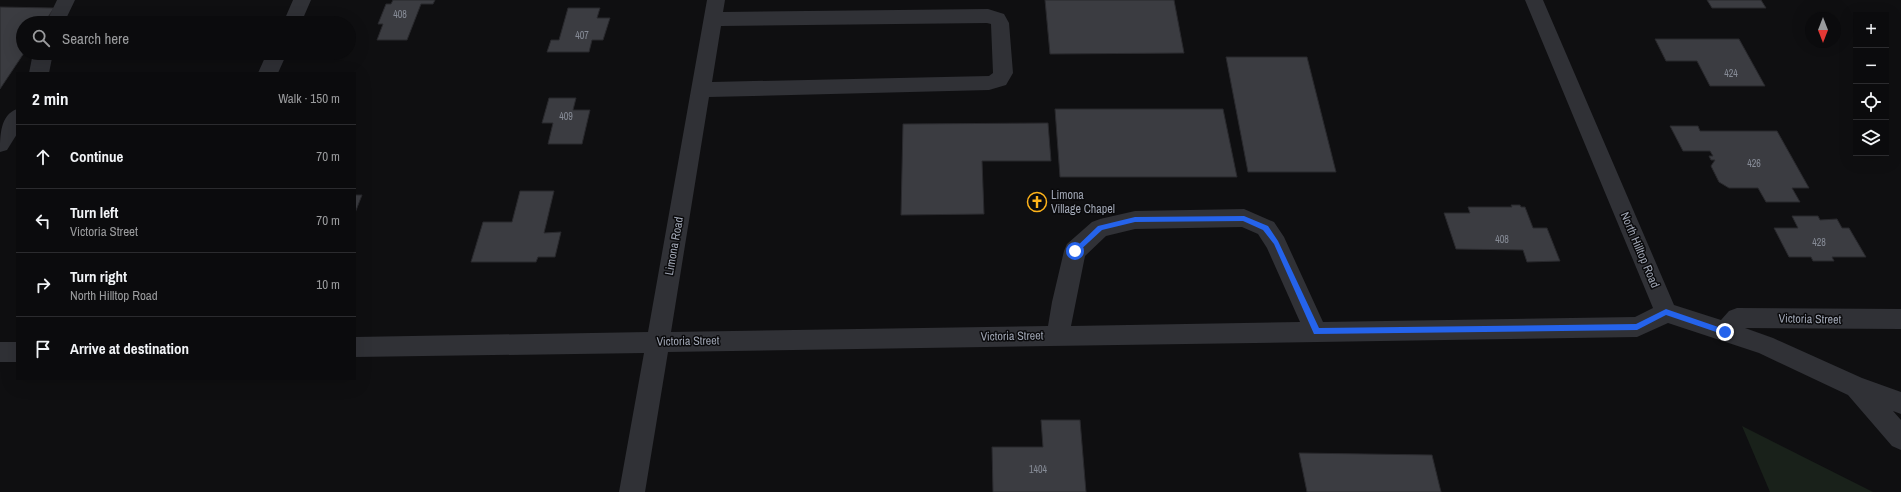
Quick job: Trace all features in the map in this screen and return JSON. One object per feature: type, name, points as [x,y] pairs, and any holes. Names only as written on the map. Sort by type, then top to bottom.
[{"type":"street","points":[[59,16],[66,0]]},
{"type":"street","points":[[295,16],[302,0]]},
{"type":"street","name":"North Hilltop Road","points":[[1534,0],[1666,312]]},
{"type":"street","points":[[700,90],[989,82],[999,80],[1003,72],[1000,23],[997,19],[988,16],[714,9]]},
{"type":"street","name":"Limona Road","points":[[632,492],[714,9]]},
{"type":"street","points":[[39,72],[42,60]]},
{"type":"street","points":[[268,72],[274,60]]},
{"type":"street","points":[[0,144],[16,119]]},
{"type":"street","points":[[1058,335],[1063,302],[1075,251],[1100,228],[1135,220],[1244,218],[1266,228],[1276,243],[1316,331]]},
{"type":"street","points":[[1666,312],[1765,345],[1856,387],[1901,403]]},
{"type":"street","name":"Victoria Street","points":[[356,347],[658,341],[1637,327],[1666,312]]},
{"type":"street","name":"Victoria Street","points":[[1725,332],[1737,318],[1901,319]]},
{"type":"street","points":[[0,352],[16,352]]},
{"type":"street","points":[[1856,387],[1901,438]]},
{"type":"shaded area","points":[[1742,426],[1873,492],[1770,492]]},
{"type":"building","points":[[393,0],[435,0],[433,4],[421,4],[407,40],[377,40],[383,24],[378,24],[386,4],[391,4]]},
{"type":"building","points":[[1045,0],[1174,0],[1184,53],[1050,54]]},
{"type":"building","points":[[1707,0],[1761,0],[1766,8],[1712,8]]},
{"type":"building","points":[[0,7],[54,8],[49,16],[16,16],[16,60],[19,60],[0,89]]},
{"type":"building","points":[[568,8],[600,8],[597,18],[610,18],[603,40],[592,40],[589,52],[547,52],[551,40],[559,40]]},
{"type":"building","points":[[1655,39],[1739,39],[1765,86],[1710,86],[1697,61],[1666,61]]},
{"type":"building","points":[[1226,57],[1307,57],[1336,172],[1248,172]]},
{"type":"building","points":[[549,98],[576,98],[573,110],[590,110],[582,144],[548,144],[553,123],[542,123]]},
{"type":"building","points":[[1055,109],[1223,109],[1237,177],[1060,177]]},
{"type":"building","points":[[1048,123],[1051,161],[982,161],[984,214],[901,215],[903,124]]},
{"type":"building","points":[[1670,126],[1698,126],[1700,131],[1777,131],[1809,188],[1792,188],[1800,202],[1766,202],[1758,188],[1729,188],[1719,182],[1711,166],[1715,160],[1711,160],[1709,156],[1713,156],[1710,151],[1683,151]]},
{"type":"building","points":[[520,191],[554,191],[544,233],[561,232],[555,257],[538,257],[536,262],[471,262],[483,222],[512,222]]},
{"type":"building","points":[[356,195],[362,195],[356,210]]},
{"type":"building","points":[[1511,205],[1520,205],[1521,207],[1525,207],[1533,228],[1547,228],[1560,261],[1527,262],[1523,250],[1456,249],[1444,213],[1470,213],[1468,207],[1512,207]]},
{"type":"building","points":[[1792,216],[1818,216],[1820,220],[1837,219],[1842,228],[1849,228],[1866,257],[1832,257],[1834,261],[1813,261],[1811,257],[1789,257],[1774,228],[1798,228]]},
{"type":"building","points":[[1041,420],[1080,420],[1086,492],[993,492],[992,447],[1043,447]]},
{"type":"building","points":[[1299,453],[1432,455],[1441,492],[1307,492]]},
{"type":"place","name":"Limona Village Chapel","points":[[1037,202]]},
{"type":"route","points":[[1075,251],[1100,228],[1135,220],[1244,218],[1266,228],[1276,243],[1316,331],[1637,327],[1666,312],[1725,332]]}]
